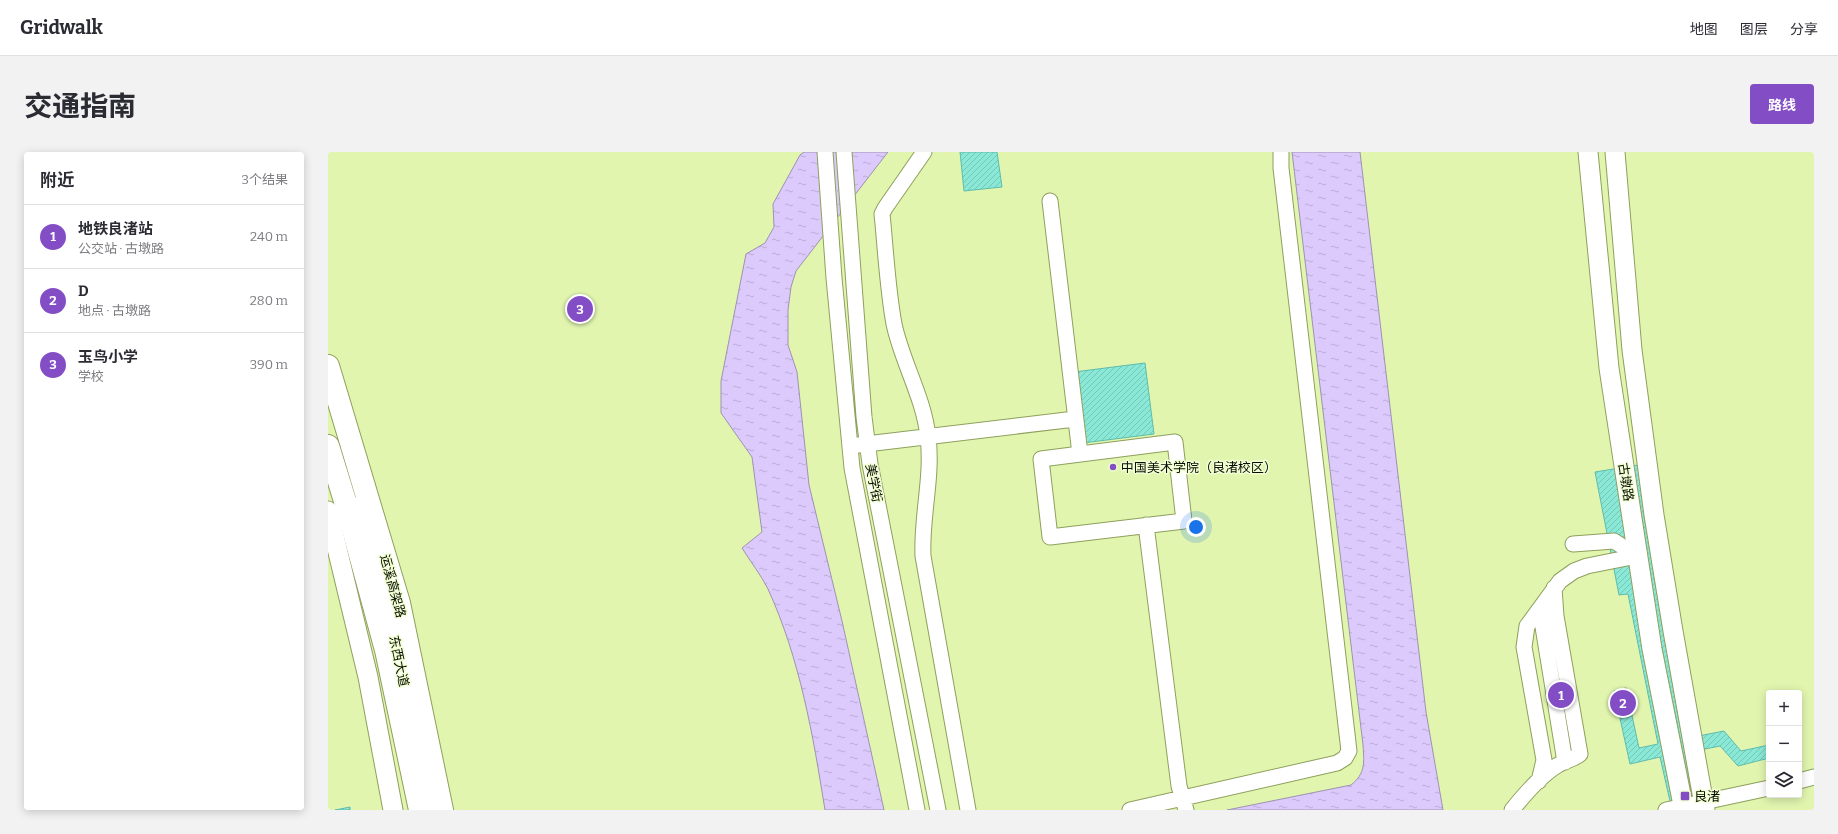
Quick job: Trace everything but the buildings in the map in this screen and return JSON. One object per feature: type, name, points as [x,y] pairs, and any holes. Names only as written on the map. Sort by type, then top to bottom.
[{"type":"highway","name":"运溪高架路","points":[[328,367],[399,603],[442,810]]},
{"type":"highway","name":"运溪高架路","points":[[328,446],[349,514],[386,650],[420,810]]},
{"type":"main road","name":"古墩路","points":[[1588,152],[1609,368],[1637,556],[1678,809]]},
{"type":"main road","name":"古墩路","points":[[1615,152],[1632,350],[1652,500],[1673,631],[1705,806]]},
{"type":"main road","name":"东西大道","points":[[328,398],[350,471],[395,638],[431,810]]},
{"type":"main road","points":[[328,512],[368,677],[393,810]]},
{"type":"street","name":"美学街","points":[[825,152],[834,278],[853,475],[917,810]]},
{"type":"street","name":"美学街","points":[[844,152],[864,417],[938,810]]},
{"type":"street","points":[[924,152],[882,214],[894,324],[917,392],[928,438],[928,469],[922,541],[923,556],[968,810]]},
{"type":"street","points":[[1130,810],[1184,804],[1337,763],[1345,758],[1349,751],[1281,168],[1281,152]]},
{"type":"street","points":[[1050,201],[1080,454]]},
{"type":"street","points":[[849,446],[928,438],[1075,419]]},
{"type":"street","points":[[1175,442],[1184,521],[1050,537],[1041,459],[1080,454],[1175,442]]},
{"type":"street","points":[[1146,525],[1179,786],[1184,804]]},
{"type":"street","points":[[1573,544],[1614,541],[1637,556]]},
{"type":"street","points":[[1539,781],[1544,760],[1524,647],[1527,626],[1554,588],[1560,581],[1574,571],[1587,566],[1637,556]]},
{"type":"street","points":[[1512,810],[1539,781],[1558,765],[1574,759],[1580,754],[1580,746],[1556,616],[1554,588]]},
{"type":"street","points":[[1543,604],[1543,627],[1565,762]]},
{"type":"street","points":[[1802,780],[1814,778]]},
{"type":"street","points":[[1678,809],[1705,806],[1766,789]]},
{"type":"water","points":[[804,152],[888,152],[796,271],[791,287],[788,310],[788,345],[797,372],[809,485],[842,621],[884,810],[825,810],[816,754],[804,698],[789,643],[768,589],[742,548],[762,532],[752,457],[721,413],[721,381],[746,254],[765,243],[774,227],[773,204],[800,155]]},
{"type":"water","points":[[1292,152],[1360,152],[1426,712],[1443,810],[1227,810],[1351,785],[1356,781],[1362,772],[1364,762]]},
{"type":"place","name":"玉鸟小学","points":[[580,309]]},
{"type":"place","name":"中国美术学院（良渚校区）","points":[[1113,467]]},
{"type":"place","name":"地铁良渚站","points":[[1561,695]]},
{"type":"place","name":"D","points":[[1623,703]]},
{"type":"place","name":"良渚","points":[[1685,796]]}]
